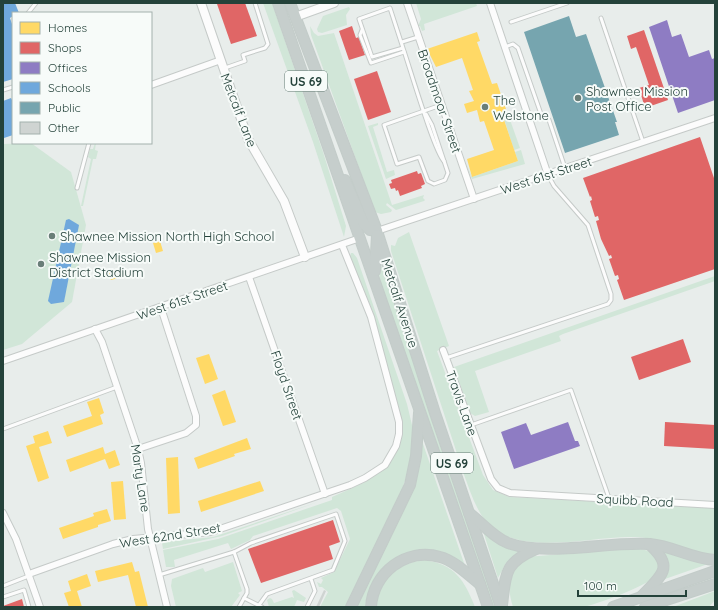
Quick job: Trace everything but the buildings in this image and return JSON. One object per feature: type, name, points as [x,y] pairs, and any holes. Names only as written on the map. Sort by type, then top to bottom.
[{"type":"highway","name":"Metcalf Avenue","points":[[278,3],[488,607]]},
{"type":"highway","name":"Metcalf Avenue","points":[[290,3],[377,232],[501,607]]},
{"type":"highway","points":[[327,143],[354,198],[364,224],[370,230],[377,232],[374,262],[376,286]]},
{"type":"highway","name":"US 69","points":[[351,607],[410,485],[416,456],[419,410]]},
{"type":"highway","points":[[469,513],[500,539],[520,546],[536,549],[626,543],[664,545],[701,558],[715,560]]},
{"type":"highway","points":[[641,597],[660,577],[664,567],[660,553],[649,544]]},
{"type":"highway","points":[[501,607],[508,569],[517,559],[536,549]]},
{"type":"highway","points":[[371,607],[374,589],[386,572],[399,562],[415,556],[427,555],[440,557],[458,567],[480,584]]},
{"type":"highway","points":[[613,607],[715,571]]},
{"type":"highway","points":[[645,607],[715,584]]},
{"type":"street","name":"Metcalf Lane","points":[[201,3],[248,139],[284,201],[305,257]]},
{"type":"street","name":"Broadmoor Street","points":[[407,3],[474,199]]},
{"type":"street","points":[[490,3],[548,174]]},
{"type":"street","points":[[295,17],[330,4]]},
{"type":"street","points":[[152,85],[221,60]]},
{"type":"street","name":"West 61st Street","points":[[377,232],[715,118]]},
{"type":"street","name":"West 61st Street","points":[[3,361],[161,308],[360,238]]},
{"type":"street","name":"West 62nd Street","points":[[29,574],[113,544],[150,537],[211,532],[350,485],[378,471],[389,459],[396,446],[399,434],[398,415],[371,317],[342,244]]},
{"type":"street","name":"Floyd Street","points":[[249,277],[325,494]]},
{"type":"street","points":[[138,450],[186,433],[196,425],[196,416],[161,308]]},
{"type":"street","name":"Marty Lane","points":[[95,329],[117,387],[138,450],[150,537],[167,607]]},
{"type":"street","name":"Travis Lane","points":[[443,350],[491,479],[498,488],[510,493],[555,496]]},
{"type":"street","name":"Squibb Road","points":[[555,496],[715,504]]},
{"type":"street","points":[[3,513],[16,539],[40,607]]},
{"type":"lane","points":[[29,12],[36,3]]},
{"type":"lane","points":[[223,68],[245,61],[243,55],[265,48],[268,44],[255,3]]},
{"type":"lane","points":[[511,22],[567,3]]},
{"type":"lane","points":[[403,48],[374,58],[370,55],[362,30],[360,18],[388,8],[390,9],[424,110],[432,125],[448,173],[447,178],[440,182],[430,183],[419,157],[397,164],[384,125],[424,110],[441,105]]},
{"type":"lane","points":[[601,18],[643,142]]},
{"type":"lane","points":[[362,30],[360,35],[371,62],[404,52]]},
{"type":"lane","points":[[402,42],[418,37]]},
{"type":"lane","points":[[504,47],[513,44],[518,48],[541,114],[549,120],[565,168]]},
{"type":"lane","points":[[528,118],[541,114]]},
{"type":"lane","points":[[77,188],[89,144]]},
{"type":"lane","points":[[446,358],[610,302],[611,294],[588,225],[554,186],[548,174]]},
{"type":"lane","points":[[3,429],[117,387]]},
{"type":"lane","points":[[471,425],[571,390],[609,498]]},
{"type":"lane","points":[[159,575],[234,552],[251,543],[336,514],[345,541],[333,570],[266,594],[260,606],[244,598]]},
{"type":"lane","points":[[234,552],[247,589],[239,607]]},
{"type":"lane","points":[[3,586],[26,577],[29,574]]},
{"type":"lane","points":[[307,607],[315,591],[311,579]]},
{"type":"lane","points":[[3,597],[24,590],[29,607]]},
{"type":"green space","points":[[263,3],[272,3],[323,152],[346,226],[344,237],[313,142]]},
{"type":"green space","points":[[416,3],[476,3],[477,6],[424,24],[425,30],[422,31],[420,26],[418,26],[421,19]]},
{"type":"green space","points":[[349,7],[350,9],[346,15],[347,25],[322,33],[318,32],[317,29],[323,16]]},
{"type":"green space","points":[[310,26],[314,33],[318,36],[334,33],[392,205],[424,195],[424,201],[396,210],[387,203],[386,205],[392,210],[391,212],[381,214],[375,212],[311,35]]},
{"type":"green space","points":[[508,114],[520,148],[514,150],[504,119],[505,115]]},
{"type":"green space","points":[[378,123],[378,125],[373,127],[387,172],[394,170],[395,175],[386,179],[368,126]]},
{"type":"green space","name":"Shawnee Mission District Stadium","points":[[3,144],[32,144],[71,172],[86,225],[72,302],[22,344],[3,350]]},
{"type":"green space","points":[[96,144],[95,150],[98,151],[96,159],[93,159],[83,206],[81,206],[91,159],[88,157],[90,149],[93,149]]},
{"type":"green space","points":[[521,150],[525,164],[472,179],[465,161],[472,177],[518,161],[515,152]]},
{"type":"green space","points":[[409,232],[449,346],[437,351],[483,475],[493,490],[509,497],[715,508],[715,555],[695,552],[656,540],[635,537],[617,537],[555,543],[514,539],[498,531],[484,519],[480,514],[463,472],[391,251],[391,245],[395,246],[398,238]]},
{"type":"green space","points":[[351,253],[353,253],[357,258],[407,404],[412,425],[412,449],[409,468],[402,490],[345,607],[320,607],[328,592],[322,587],[319,587],[317,582],[321,584],[323,580],[321,578],[334,572],[350,539],[341,511],[337,508],[253,536],[250,540],[231,549],[228,543],[174,560],[175,567],[166,567],[163,550],[218,539],[332,500],[332,497],[373,477],[392,460],[398,448],[401,433],[401,416],[373,312],[350,256]]},
{"type":"green space","points":[[381,264],[496,607],[492,607],[381,289],[378,265]]},
{"type":"green space","points":[[715,276],[715,281],[563,334],[559,336],[561,341],[475,371],[489,412],[475,416],[470,413],[454,367]]},
{"type":"green space","points":[[421,438],[465,566],[449,556],[433,551],[417,551],[402,555],[389,563],[378,574],[370,589],[365,607],[355,607],[408,500]]},
{"type":"green space","points":[[318,502],[222,536],[163,549],[162,543],[164,542],[213,537]]},
{"type":"green space","points":[[483,531],[520,550],[506,563],[498,578]]},
{"type":"green space","points":[[629,549],[644,550],[651,552],[654,555],[659,565],[656,576],[633,589],[610,599],[583,607],[513,607],[509,587],[510,580],[515,568],[526,559],[538,556]]},
{"type":"green space","points":[[662,551],[708,564],[665,579],[666,562]]},
{"type":"green space","points":[[424,560],[444,565],[457,575],[467,589],[475,607],[375,607],[377,597],[391,574],[406,565]]},
{"type":"green space","points":[[233,562],[242,591],[238,593],[240,595],[231,607],[176,607],[171,586],[172,579],[203,568],[205,572]]},
{"type":"green space","points":[[294,590],[306,598],[304,602],[297,600],[294,607],[269,607],[267,600],[270,598],[274,603],[292,597],[294,598],[292,591]]},
{"type":"green space","points":[[715,591],[715,600],[709,607],[673,607]]},
{"type":"place","name":"Shawnee Mission Post Office","points":[[578,98]]},
{"type":"place","name":"The Welstone","points":[[485,107]]},
{"type":"place","name":"Shawnee Mission North High School","points":[[52,236]]},
{"type":"place","name":"Shawnee Mission District Stadium","points":[[41,264]]}]
